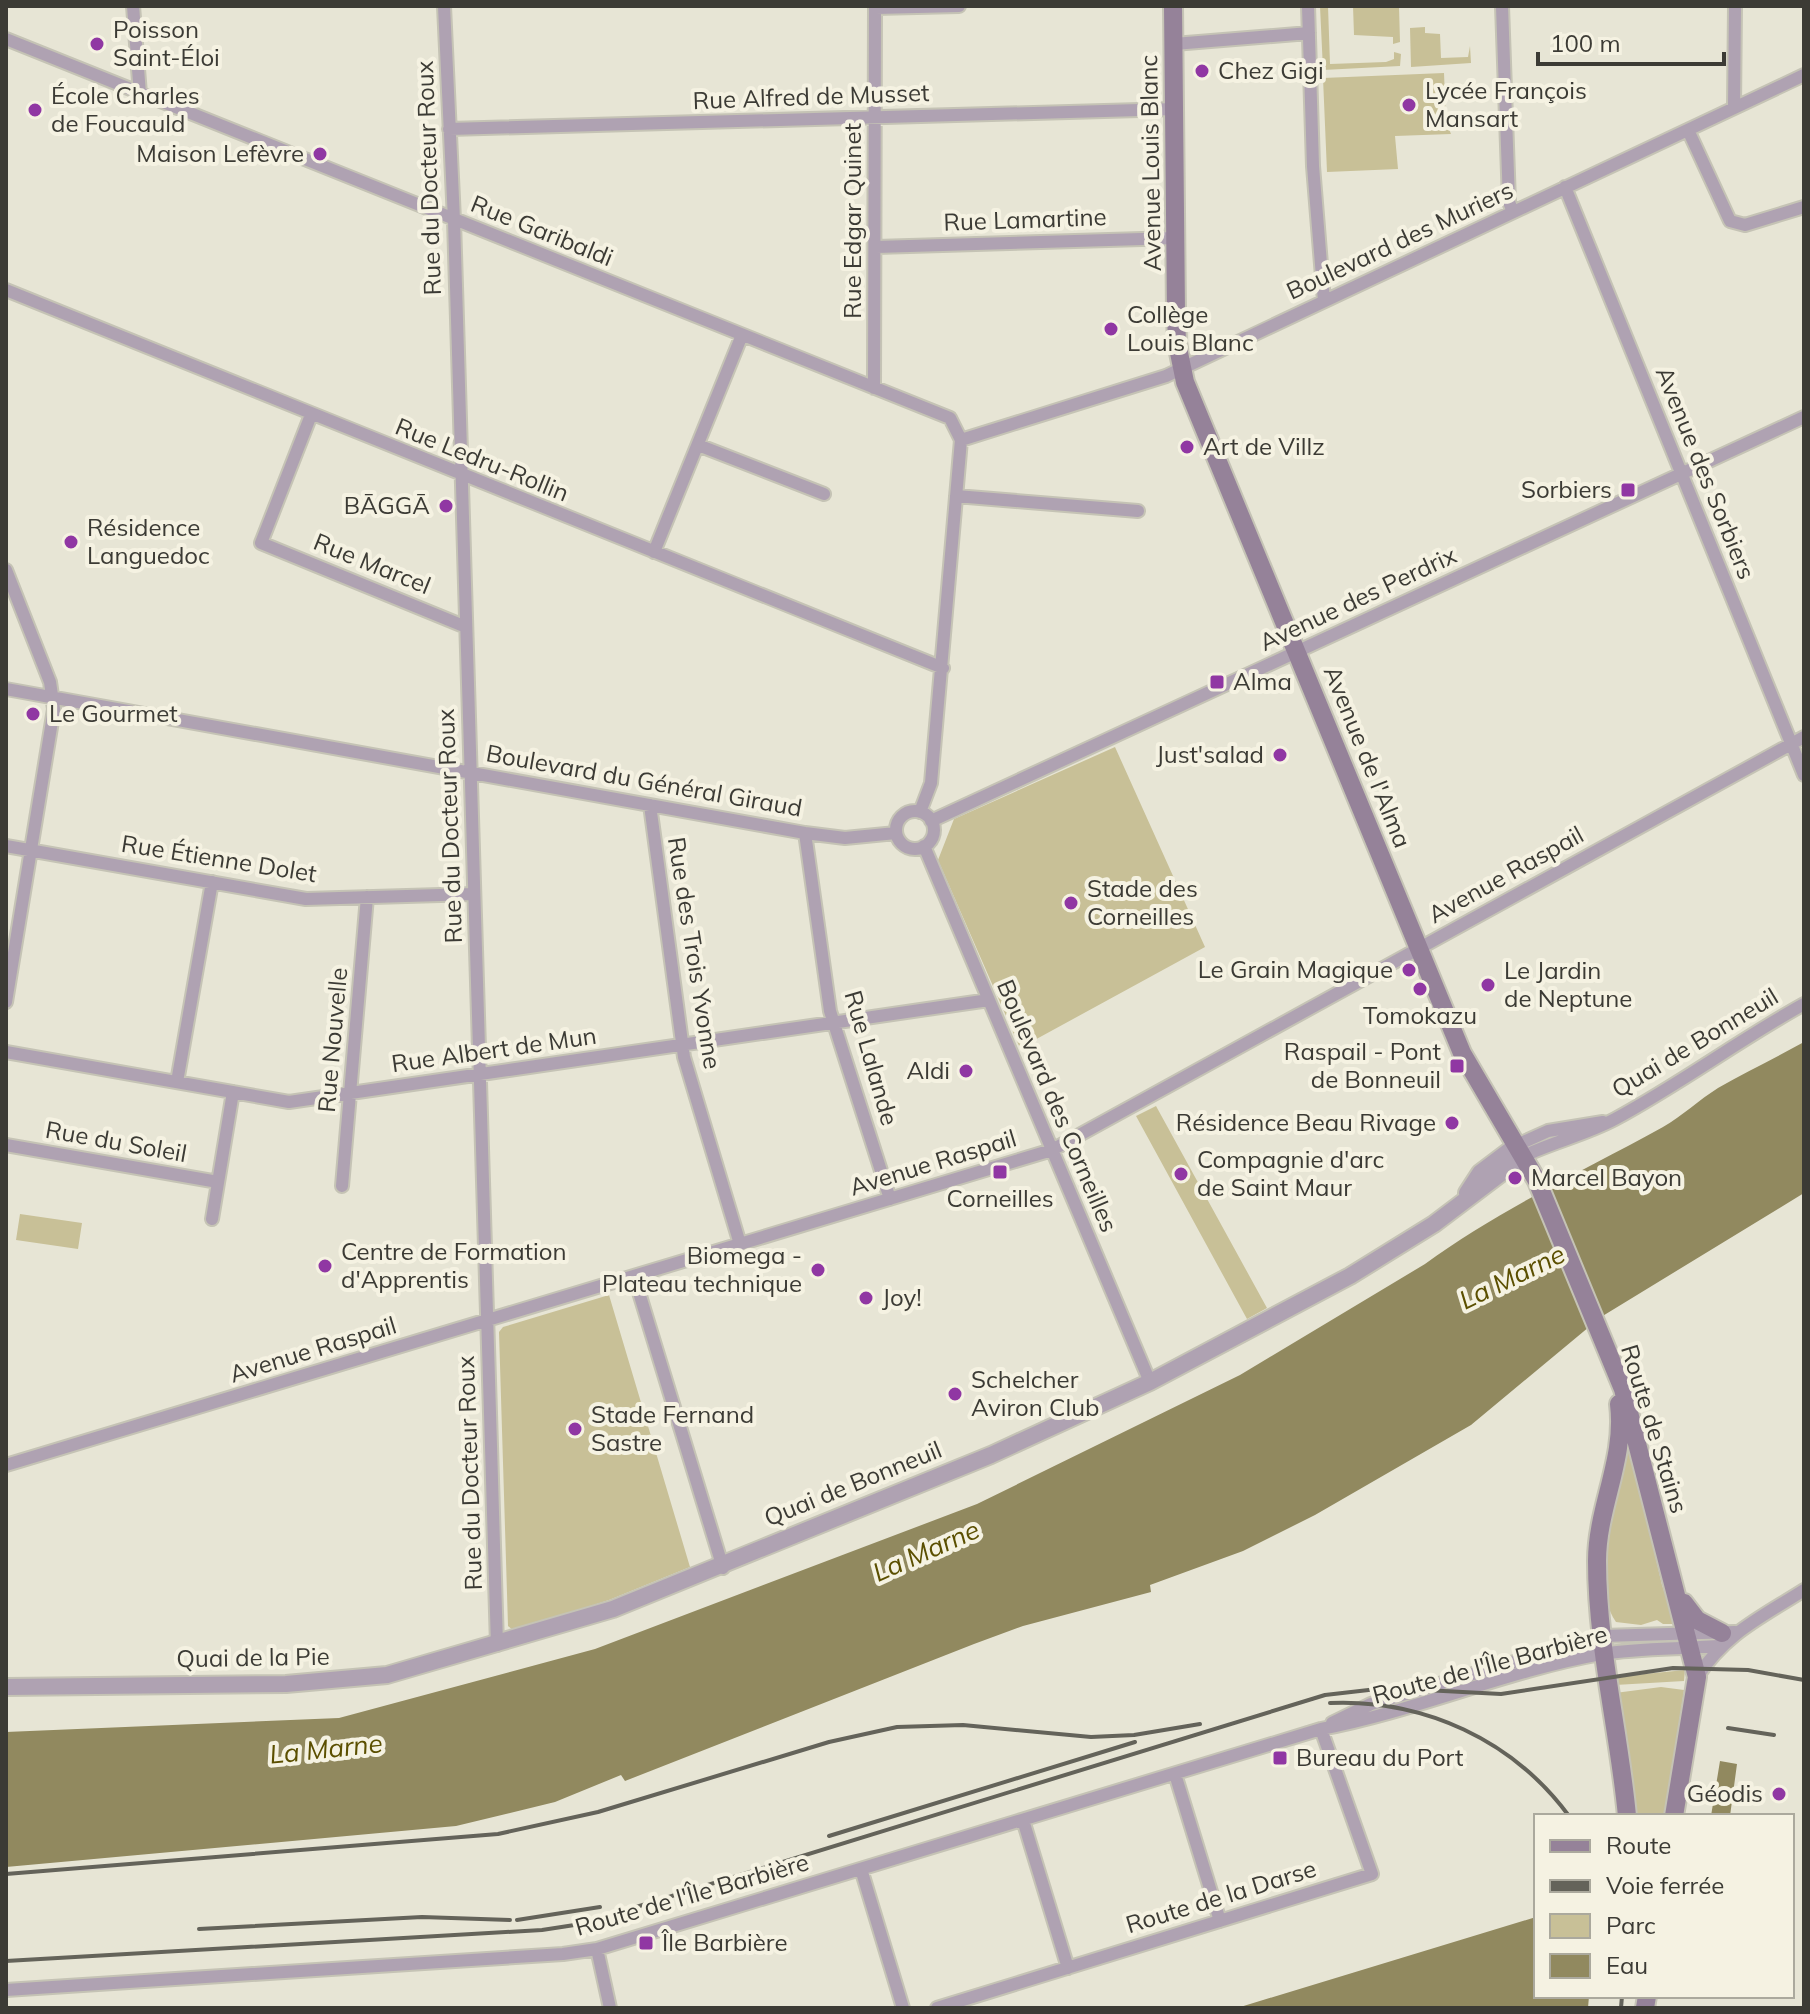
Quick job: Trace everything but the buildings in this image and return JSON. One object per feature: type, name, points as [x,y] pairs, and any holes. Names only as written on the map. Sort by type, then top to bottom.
[{"type":"main road","name":"Avenue Louis Blanc","points":[[1173,6],[1176,314],[1182,368]]},
{"type":"main road","name":"Avenue de l'Alma","points":[[1182,368],[1462,1053],[1537,1181],[1602,1340]]},
{"type":"main road","name":"Route de Stains","points":[[1602,1340],[1623,1389],[1697,1677],[1674,1814]]},
{"type":"main road","name":"Route de Stains","points":[[1602,1340],[1618,1398],[1621,1430],[1598,1547],[1603,1645],[1627,1814]]},
{"type":"main road","points":[[1677,1593],[1697,1620],[1725,1637]]},
{"type":"street","points":[[133,6],[140,94]]},
{"type":"street","name":"Rue du Docteur Roux","points":[[444,6],[454,220],[497,1645]]},
{"type":"street","points":[[875,7],[959,6]]},
{"type":"street","points":[[1308,6],[1313,166],[1324,301]]},
{"type":"street","points":[[1502,6],[1509,202],[1513,212]]},
{"type":"street","points":[[1734,108],[1735,6]]},
{"type":"street","name":"Rue Edgar Quinet","points":[[874,388],[875,7]]},
{"type":"street","points":[[1174,44],[1309,33]]},
{"type":"street","name":"Rue Garibaldi","points":[[6,39],[950,418],[961,440]]},
{"type":"street","name":"Boulevard des Muriers","points":[[961,440],[1166,376],[1804,75]]},
{"type":"street","name":"Rue Alfred de Musset","points":[[449,129],[1175,109]]},
{"type":"street","points":[[1688,130],[1730,221],[1745,225],[1804,207]]},
{"type":"street","name":"Avenue des Sorbiers","points":[[1565,187],[1804,775]]},
{"type":"street","name":"Rue Lamartine","points":[[876,247],[1176,238]]},
{"type":"street","name":"Rue Ledru-Rollin","points":[[6,290],[943,668]]},
{"type":"street","points":[[654,552],[742,335]]},
{"type":"street","name":"Rue Marcel","points":[[311,415],[261,543],[466,627]]},
{"type":"street","name":"Avenue des Perdrix","points":[[926,816],[1297,651],[1804,417]]},
{"type":"street","points":[[926,816],[902,816],[896,833],[907,847],[924,846],[932,838],[926,816],[943,668],[961,440]]},
{"type":"street","points":[[698,445],[824,494]]},
{"type":"street","points":[[956,496],[1138,511]]},
{"type":"street","points":[[6,570],[53,698],[54,709],[6,1002]]},
{"type":"street","name":"Boulevard du Général Giraud","points":[[6,689],[805,833],[845,838],[896,833]]},
{"type":"street","name":"Avenue Raspail","points":[[6,1465],[1052,1150],[1804,737]]},
{"type":"street","name":"Rue des Trois Yvonne","points":[[650,805],[683,1045],[740,1244]]},
{"type":"street","name":"Rue Lalande","points":[[805,833],[830,1011],[890,1199]]},
{"type":"street","name":"Rue Étienne Dolet","points":[[6,846],[306,899],[474,894]]},
{"type":"street","name":"Boulevard des Corneilles","points":[[924,846],[1150,1382]]},
{"type":"street","points":[[177,1082],[212,882]]},
{"type":"street","name":"Rue Nouvelle","points":[[342,1186],[367,897]]},
{"type":"street","name":"Rue Albert de Mun","points":[[6,1052],[289,1102],[989,1000]]},
{"type":"street","name":"Quai de Bonneuil","points":[[497,1645],[613,1609],[722,1566],[991,1455],[1150,1382],[1350,1276],[1434,1224],[1520,1150],[1610,1122],[1804,1004]]},
{"type":"street","points":[[212,1219],[233,1092]]},
{"type":"street","name":"Rue du Soleil","points":[[6,1145],[218,1182]]},
{"type":"street","points":[[634,1276],[722,1566]]},
{"type":"street","points":[[1697,1677],[1725,1637],[1804,1590]]},
{"type":"street","name":"Route de l'Île Barbière","points":[[6,1990],[563,1954],[597,1949],[1321,1729],[1371,1704],[1603,1645],[1725,1637]]},
{"type":"street","name":"Quai de la Pie","points":[[6,1687],[328,1682],[410,1670],[497,1645]]},
{"type":"street","name":"Route de la Darse","points":[[937,2008],[1372,1874],[1321,1729]]},
{"type":"street","points":[[1175,1774],[1220,1921]]},
{"type":"street","points":[[1023,1820],[1068,1968]]},
{"type":"street","points":[[861,1869],[903,2008]]},
{"type":"street","points":[[597,1949],[610,2008]]},
{"type":"green space","points":[[1320,6],[1328,6],[1330,64],[1386,62],[1394,59],[1394,52],[1401,54],[1400,66],[1323,70]]},
{"type":"green space","points":[[1353,6],[1399,6],[1400,42],[1393,44],[1393,37],[1354,35]]},
{"type":"green space","points":[[1425,27],[1425,33],[1440,34],[1441,58],[1468,57],[1470,46],[1471,63],[1411,67],[1410,28]]},
{"type":"green space","points":[[1444,73],[1446,121],[1451,134],[1395,136],[1398,169],[1327,172],[1323,78]]},
{"type":"green space","name":"Stade des Corneilles","points":[[1115,747],[1205,947],[1020,1048],[938,860],[954,819]]},
{"type":"green space","name":"Compagnie d'arc de Saint Maur","points":[[1156,1106],[1267,1308],[1247,1319],[1136,1116]]},
{"type":"green space","points":[[20,1214],[82,1223],[78,1249],[16,1240]]},
{"type":"green space","name":"Stade Fernand Sastre","points":[[609,1295],[690,1567],[609,1600],[514,1631],[508,1626],[499,1332],[503,1327]]},
{"type":"green space","points":[[1628,1439],[1673,1624],[1663,1624],[1657,1620],[1641,1625],[1616,1622],[1607,1603],[1604,1558]]},
{"type":"green space","points":[[1685,1670],[1684,1681],[1615,1685],[1614,1677]]},
{"type":"green space","points":[[1661,1687],[1684,1690],[1665,1814],[1631,1814],[1615,1693]]},
{"type":"water","name":"La Marne","points":[[1804,1042],[1804,1193],[1601,1317],[1471,1425],[1315,1515],[1243,1551],[1150,1585],[1151,1592],[1023,1626],[625,1781],[621,1775],[555,1802],[456,1826],[6,1867],[6,1732],[339,1718],[595,1649],[977,1504],[1240,1375],[1425,1264],[1482,1226],[1663,1127],[1718,1088]]},
{"type":"water","points":[[1720,1761],[1737,1764],[1730,1814],[1711,1814]]},
{"type":"water","points":[[1534,1918],[1534,1998],[1589,1998],[1588,2008],[1237,2008]]},
{"type":"railway","points":[[6,1961],[542,1930],[581,1924],[1325,1695],[1386,1688],[1501,1694],[1673,1668],[1748,1670],[1804,1680]]},
{"type":"railway","points":[[1330,1703],[1399,1708],[1464,1730],[1494,1746],[1521,1766],[1547,1789],[1567,1814]]},
{"type":"railway","points":[[6,1874],[498,1834],[598,1812],[829,1742],[897,1727],[963,1725],[1091,1737],[1134,1735],[1200,1724]]},
{"type":"railway","points":[[1728,1728],[1774,1735]]},
{"type":"railway","points":[[829,1836],[1135,1742]]},
{"type":"railway","points":[[517,1920],[600,1907]]},
{"type":"railway","points":[[199,1929],[422,1917],[510,1920]]},
{"type":"railway","points":[[1621,2008],[1622,1998]]},
{"type":"place","name":"Poisson Saint-Éloi","points":[[97,44]]},
{"type":"place","name":"Chez Gigi","points":[[1202,71]]},
{"type":"place","name":"Lycée François Mansart","points":[[1409,105]]},
{"type":"place","name":"École Charles de Foucauld","points":[[35,110]]},
{"type":"place","name":"Maison Lefèvre","points":[[320,154]]},
{"type":"place","name":"Collège Louis Blanc","points":[[1111,329]]},
{"type":"place","name":"Art de Villz","points":[[1187,447]]},
{"type":"place","name":"Sorbiers","points":[[1628,490]]},
{"type":"place","name":"BĀGGĀ","points":[[446,506]]},
{"type":"place","name":"Résidence Languedoc","points":[[71,542]]},
{"type":"place","name":"Alma","points":[[1217,682]]},
{"type":"place","name":"Le Gourmet","points":[[33,714]]},
{"type":"place","name":"Just'salad","points":[[1280,755]]},
{"type":"place","name":"Stade des Corneilles","points":[[1071,903]]},
{"type":"place","name":"Le Grain Magique","points":[[1409,970]]},
{"type":"place","name":"Le Jardin de Neptune","points":[[1488,985]]},
{"type":"place","name":"Tomokazu","points":[[1420,989]]},
{"type":"place","name":"Raspail - Pont de Bonneuil","points":[[1457,1066]]},
{"type":"place","name":"Aldi","points":[[966,1071]]},
{"type":"place","name":"Résidence Beau Rivage","points":[[1452,1123]]},
{"type":"place","name":"Corneilles","points":[[1000,1172]]},
{"type":"place","name":"Compagnie d'arc de Saint Maur","points":[[1181,1174]]},
{"type":"place","name":"Marcel Bayon","points":[[1515,1178]]},
{"type":"place","name":"Centre de Formation d'Apprentis","points":[[325,1266]]},
{"type":"place","name":"Biomega - Plateau technique","points":[[818,1270]]},
{"type":"place","name":"Joy!","points":[[866,1298]]},
{"type":"place","name":"Schelcher Aviron Club","points":[[955,1394]]},
{"type":"place","name":"Stade Fernand Sastre","points":[[575,1429]]},
{"type":"place","name":"Bureau du Port","points":[[1280,1758]]},
{"type":"place","name":"Géodis","points":[[1779,1794]]},
{"type":"place","name":"Île Barbière","points":[[646,1943]]}]
